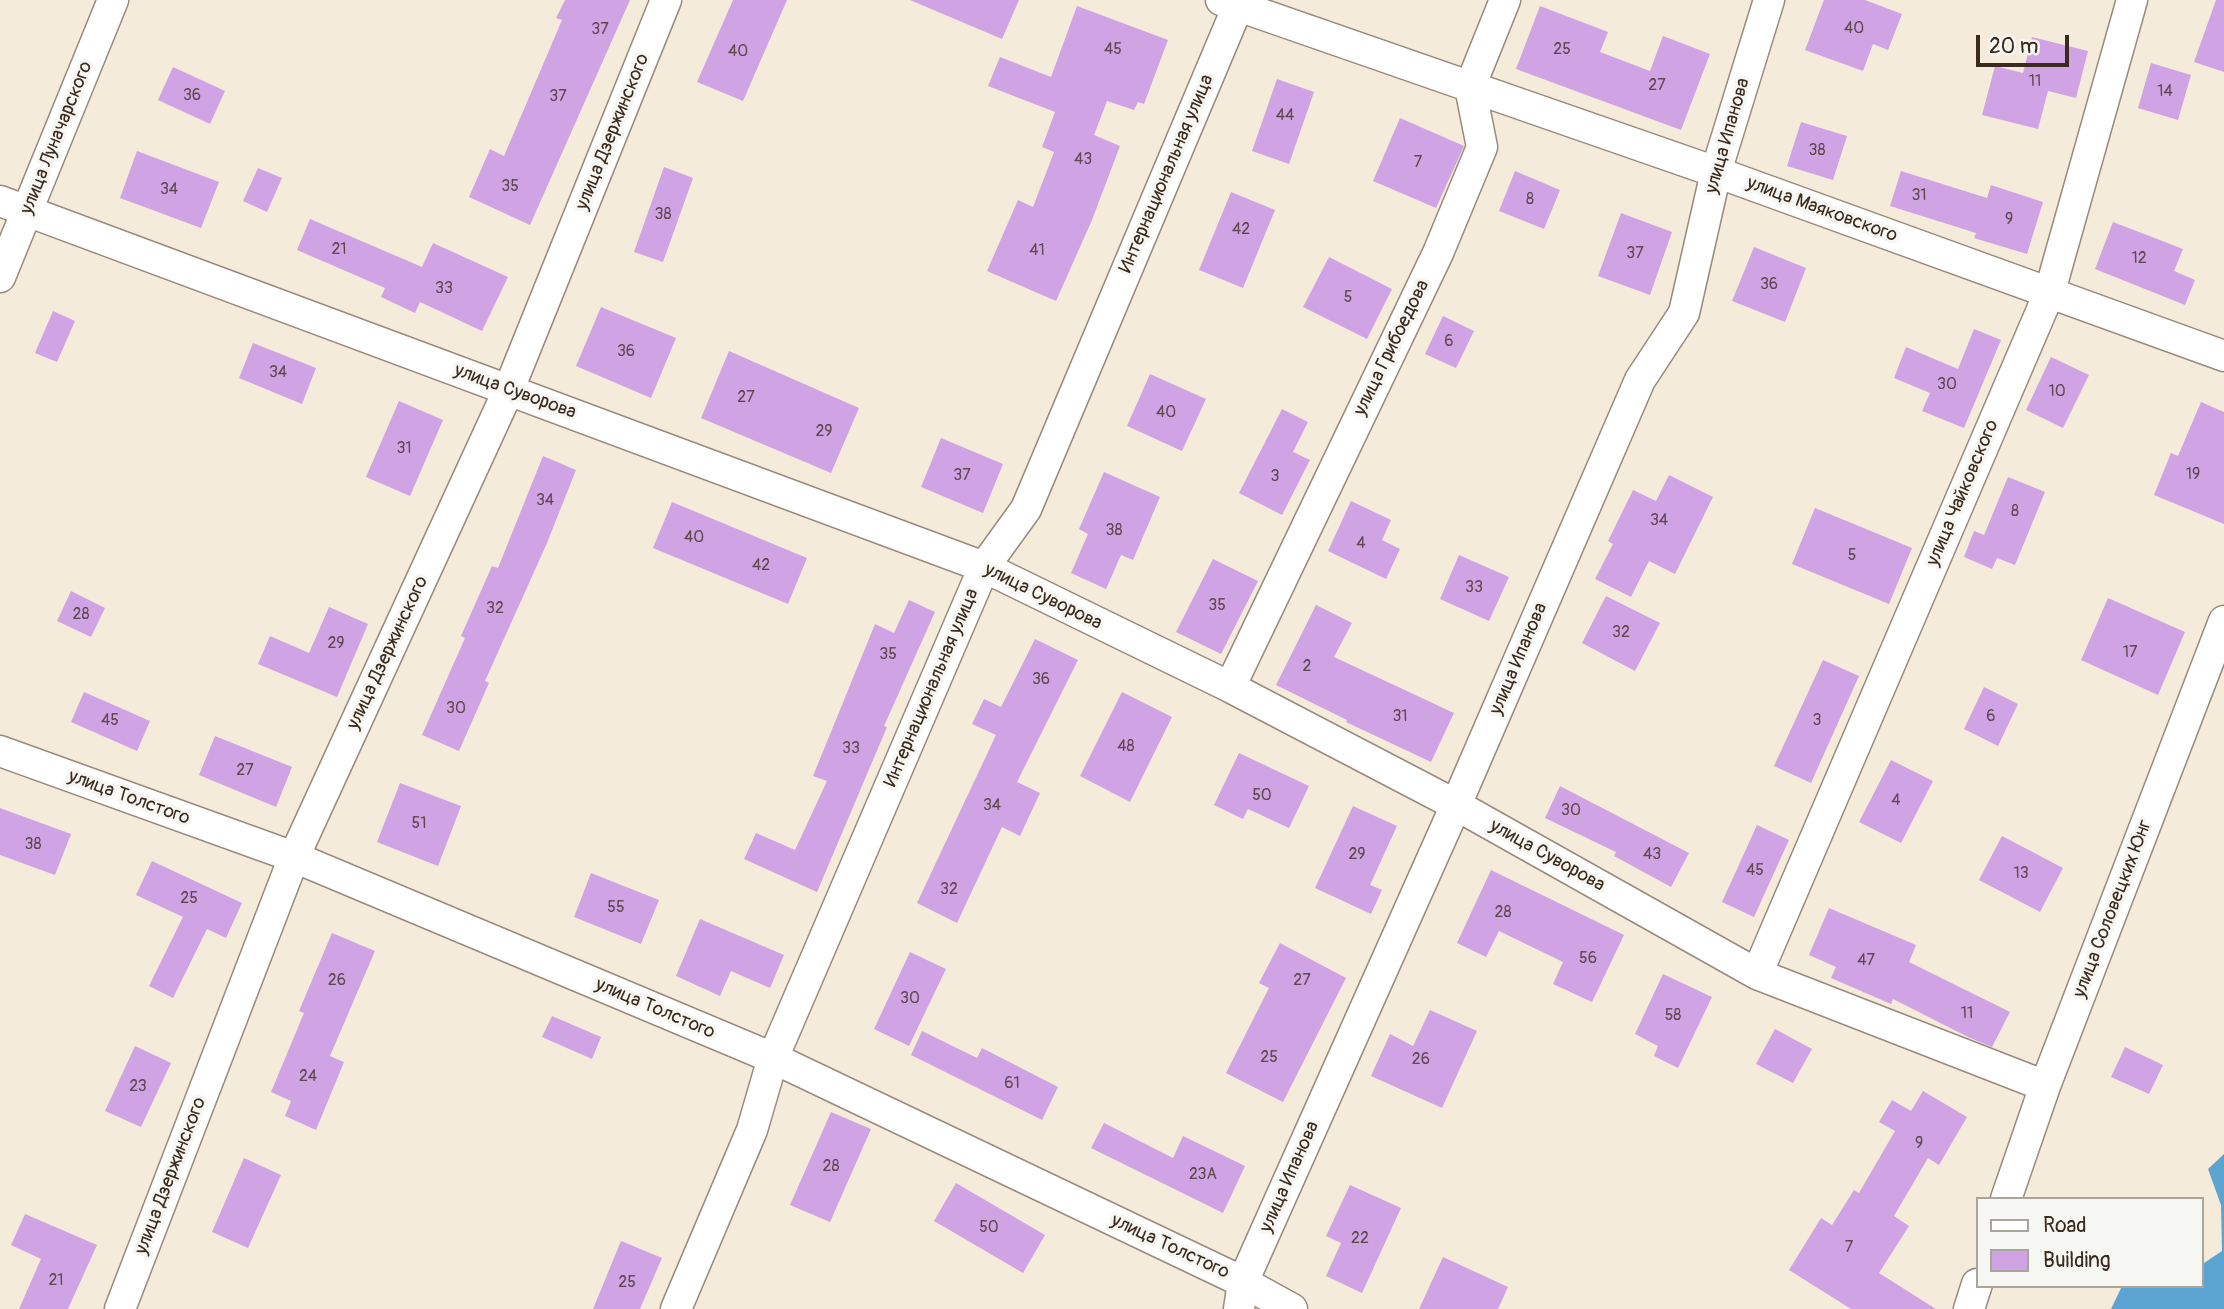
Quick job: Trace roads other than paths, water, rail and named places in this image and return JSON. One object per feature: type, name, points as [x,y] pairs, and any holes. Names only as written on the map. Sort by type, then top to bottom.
[{"type":"street","name":"улица Луначарского","points":[[0,277],[13,206],[113,0]]},
{"type":"street","name":"улица Дзержинского","points":[[120,1309],[294,857],[509,389],[666,0]]},
{"type":"street","points":[[1470,87],[1505,0]]},
{"type":"street","name":"улица Ипанова","points":[[1241,1296],[1640,380],[1685,313],[1716,172],[1769,0]]},
{"type":"street","name":"улица Чайковского","points":[[1757,974],[2050,291],[2132,0]]},
{"type":"street","name":"улица Маяковского","points":[[1234,2],[2050,291],[2224,356]]},
{"type":"street","name":"Интернациональная улица","points":[[676,1309],[752,1130],[773,1058],[984,567],[1026,509],[1234,2]]},
{"type":"street","name":"улица Грибоедова","points":[[1230,687],[1438,253],[1482,146],[1470,87]]},
{"type":"street","name":"улица Суворова","points":[[13,206],[984,567],[1230,687],[1456,805],[1757,974],[2045,1086]]},
{"type":"street","name":"улица Соловецких Юнг","points":[[2007,1197],[2045,1086],[2224,621]]},
{"type":"street","name":"улица Толстого","points":[[0,751],[294,857],[773,1058],[1241,1296],[1292,1309]]},
{"type":"street","points":[[1969,1309],[1976,1287]]},
{"type":"water","points":[[2224,1154],[2224,1309],[2111,1309],[2121,1288],[2203,1288],[2203,1264],[2222,1251],[2221,1205],[2208,1169]]}]
